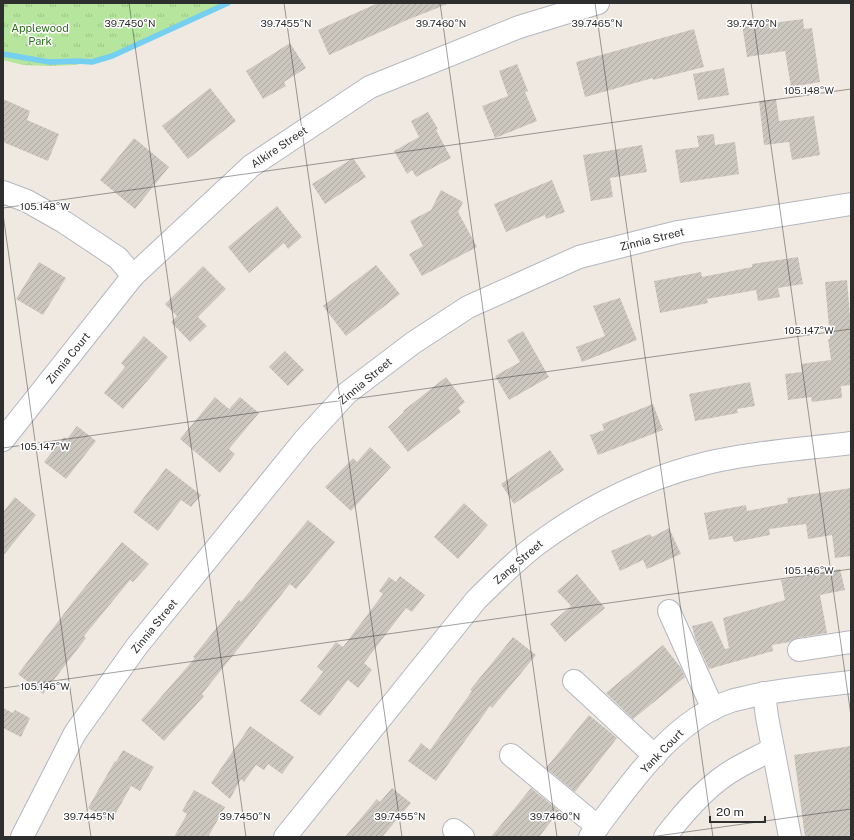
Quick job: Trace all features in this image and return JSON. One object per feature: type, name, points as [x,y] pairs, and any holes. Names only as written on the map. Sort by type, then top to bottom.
[{"type":"street","name":"Alkire Street","points":[[133,276],[251,166],[370,87],[519,27],[598,3]]},
{"type":"street","points":[[3,192],[27,201],[64,222],[118,258],[133,276]]},
{"type":"street","name":"Zinnia Street","points":[[22,837],[75,732],[137,646],[305,438],[347,393],[413,342],[468,307],[579,257],[678,232],[851,204]]},
{"type":"street","name":"Zinnia Court","points":[[3,440],[133,276]]},
{"type":"street","name":"Zang Street","points":[[285,837],[476,600],[511,566],[536,545],[600,504],[627,491],[673,474],[707,463],[851,443]]},
{"type":"street","points":[[669,611],[713,709]]},
{"type":"street","points":[[799,650],[851,642]]},
{"type":"street","points":[[574,681],[655,756]]},
{"type":"street","name":"Yank Court","points":[[594,832],[646,765],[675,735],[703,714],[730,701],[764,693],[851,682]]},
{"type":"street","points":[[764,693],[790,837]]},
{"type":"street","points":[[665,837],[677,821],[716,782],[734,769],[773,749]]},
{"type":"street","points":[[511,755],[594,832]]},
{"type":"green space","name":"Applewood Park","points":[[3,3],[228,3],[112,56],[92,62],[74,65],[48,66],[23,65],[3,60]]},
{"type":"green space","points":[[3,3],[11,3],[11,13],[6,21],[3,22]]},
{"type":"building","points":[[378,3],[450,3],[407,20],[329,55],[318,30]]},
{"type":"building","points":[[803,19],[804,29],[812,28],[820,82],[791,87],[785,51],[747,57],[742,24],[764,20],[765,24]]},
{"type":"building","points":[[694,29],[704,67],[653,80],[653,78],[585,97],[576,62]]},
{"type":"building","points":[[290,43],[306,68],[284,82],[286,86],[263,99],[246,71]]},
{"type":"building","points":[[517,64],[528,91],[525,92],[537,121],[495,138],[482,106],[508,96],[499,71]]},
{"type":"building","points":[[724,68],[729,95],[698,100],[693,74]]},
{"type":"building","points":[[210,88],[236,121],[188,159],[162,126]]},
{"type":"building","points":[[3,99],[30,111],[27,120],[59,134],[48,161],[3,142]]},
{"type":"building","points":[[776,99],[779,121],[814,116],[820,155],[792,160],[789,142],[764,145],[759,101]]},
{"type":"building","points":[[428,112],[438,129],[436,130],[451,158],[416,177],[412,170],[407,174],[394,151],[419,137],[411,121]]},
{"type":"building","points":[[714,134],[715,145],[735,142],[739,174],[680,183],[675,150],[699,147],[697,136]]},
{"type":"building","points":[[134,138],[169,167],[135,209],[100,180]]},
{"type":"building","points":[[642,145],[647,172],[610,178],[613,197],[591,201],[583,155]]},
{"type":"building","points":[[353,158],[366,177],[325,204],[312,184]]},
{"type":"building","points":[[552,180],[565,212],[546,219],[545,215],[506,232],[494,204]]},
{"type":"building","points":[[441,190],[463,202],[458,212],[477,247],[422,276],[409,254],[423,246],[410,221],[431,210]]},
{"type":"building","points":[[277,206],[302,237],[288,249],[284,243],[249,273],[228,247]]},
{"type":"building","points":[[798,257],[803,284],[778,288],[780,297],[758,301],[756,290],[707,299],[708,303],[660,313],[654,281],[701,272],[702,277],[752,267],[752,264]]},
{"type":"building","points":[[39,262],[66,278],[43,315],[16,299]]},
{"type":"building","points":[[376,265],[400,294],[346,336],[323,306]]},
{"type":"building","points":[[203,266],[226,289],[198,317],[207,326],[190,342],[171,322],[177,316],[165,304]]},
{"type":"building","points":[[847,280],[851,328],[851,385],[841,386],[842,398],[812,402],[811,397],[788,400],[785,374],[802,372],[801,364],[831,360],[828,339],[830,339],[825,282]]},
{"type":"building","points":[[620,298],[637,340],[582,362],[576,347],[605,336],[593,306]]},
{"type":"building","points":[[523,331],[549,377],[509,400],[495,376],[520,362],[507,340]]},
{"type":"building","points":[[144,336],[168,357],[123,409],[104,393],[125,367],[121,363]]},
{"type":"building","points":[[285,351],[304,370],[288,386],[269,367]]},
{"type":"building","points":[[446,377],[465,402],[458,408],[461,412],[408,452],[388,427],[404,412],[403,411]]},
{"type":"building","points":[[750,382],[755,406],[737,409],[738,413],[695,421],[689,394]]},
{"type":"building","points":[[215,397],[229,409],[240,397],[259,413],[229,449],[235,454],[220,473],[180,439]]},
{"type":"building","points":[[653,404],[663,430],[598,455],[590,435],[604,430],[602,424]]},
{"type":"building","points":[[77,426],[96,441],[66,479],[44,462],[64,437],[67,439]]},
{"type":"building","points":[[370,447],[391,467],[351,511],[325,487],[353,458],[357,462]]},
{"type":"building","points":[[550,450],[564,470],[514,504],[501,484]]},
{"type":"building","points":[[166,468],[201,495],[191,507],[181,500],[158,531],[133,512]]},
{"type":"building","points":[[851,488],[851,556],[835,558],[832,535],[808,539],[806,524],[769,529],[770,535],[734,542],[732,536],[709,540],[704,513],[746,505],[747,511],[788,503],[787,498]]},
{"type":"building","points":[[15,497],[36,515],[3,556],[3,512]]},
{"type":"building","points":[[464,503],[488,525],[458,559],[434,537]]},
{"type":"building","points":[[308,520],[335,542],[296,589],[290,584],[202,694],[204,696],[164,741],[141,720],[195,658],[193,657],[239,600],[241,602]]},
{"type":"building","points":[[669,528],[681,554],[647,569],[643,560],[620,571],[611,551],[650,534],[652,537]]},
{"type":"building","points":[[122,542],[149,564],[133,582],[130,580],[84,636],[86,638],[43,694],[18,674],[76,598]]},
{"type":"building","points":[[840,569],[845,590],[820,595],[827,633],[797,638],[790,642],[772,645],[773,651],[709,669],[695,638],[692,626],[712,621],[725,649],[729,648],[723,618],[785,600],[781,580]]},
{"type":"building","points":[[577,574],[605,608],[565,642],[550,624],[571,606],[557,591]]},
{"type":"building","points":[[400,576],[425,595],[412,612],[406,608],[364,663],[372,670],[358,688],[348,680],[320,716],[300,701],[323,672],[317,667],[336,642],[343,647],[383,594],[379,591],[389,577],[396,582]]},
{"type":"building","points":[[513,637],[536,655],[492,708],[490,706],[436,781],[408,761],[421,743],[430,750],[472,691],[470,690]]},
{"type":"building","points":[[663,645],[681,668],[685,677],[633,719],[606,693]]},
{"type":"building","points":[[3,708],[13,713],[15,710],[30,718],[21,737],[3,728]]},
{"type":"building","points":[[589,715],[617,738],[575,792],[546,768]]},
{"type":"building","points":[[250,726],[294,757],[282,774],[268,764],[264,770],[256,765],[244,782],[241,779],[230,799],[211,783]]},
{"type":"building","points":[[851,746],[851,837],[805,837],[794,755]]},
{"type":"building","points":[[123,750],[154,767],[140,791],[131,786],[111,822],[88,808]]},
{"type":"building","points":[[392,788],[411,803],[382,837],[345,837],[377,799],[380,802]]},
{"type":"building","points":[[531,788],[559,811],[539,837],[491,837]]},
{"type":"building","points":[[194,790],[225,807],[208,837],[174,837],[187,814],[182,811]]},
{"type":"waterway","points":[[3,54],[49,62],[92,62],[112,56],[228,3]]}]
